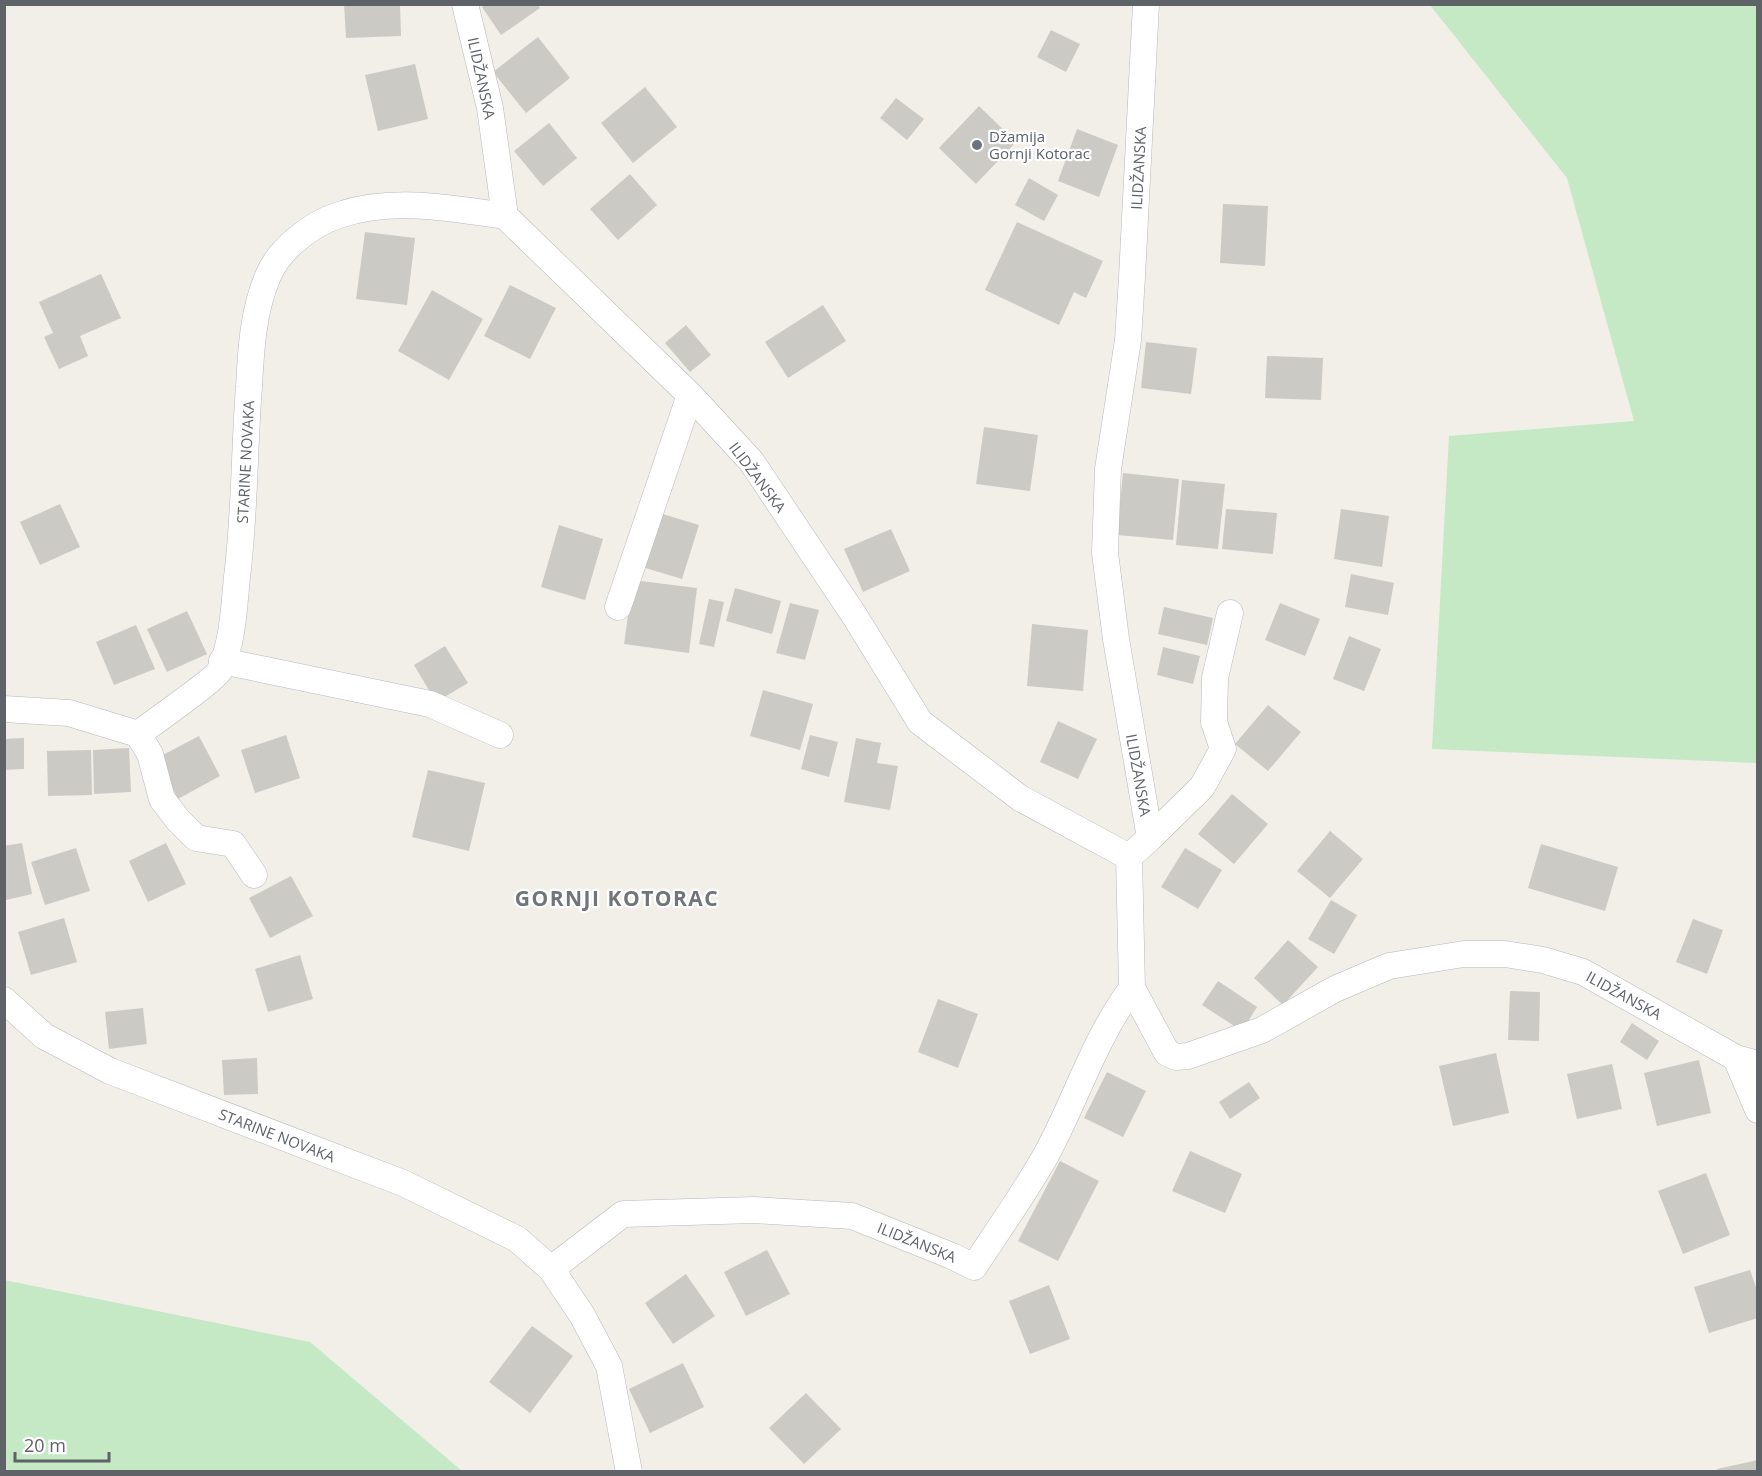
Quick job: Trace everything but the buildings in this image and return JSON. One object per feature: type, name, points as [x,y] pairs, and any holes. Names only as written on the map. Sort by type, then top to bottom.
[{"type":"street","name":"ILIDŽANSKA","points":[[465,4],[490,108],[505,216],[690,395],[751,461],[854,615],[920,723],[1020,798],[1129,857]]},
{"type":"street","name":"ILIDŽANSKA","points":[[1146,4],[1128,340],[1108,469],[1105,553],[1116,639],[1150,838],[1129,857],[1132,988],[1167,1053],[1182,1057],[1262,1030],[1335,989],[1389,966],[1464,954],[1505,954],[1543,960],[1584,972],[1747,1061],[1758,1110]]},
{"type":"street","name":"STARINE NOVAKA","points":[[138,734],[219,672],[231,628],[241,542],[243,466],[253,325],[268,274],[289,247],[310,230],[338,215],[373,208],[426,205],[505,216]]},
{"type":"street","points":[[618,607],[690,395]]},
{"type":"street","points":[[1150,838],[1202,787],[1223,749],[1214,722],[1215,678],[1230,613]]},
{"type":"street","points":[[222,661],[430,704],[500,735]]},
{"type":"street","points":[[4,709],[69,713],[138,734],[150,754],[162,799],[178,820],[196,838],[233,844],[254,875]]},
{"type":"street","name":"ILIDŽANSKA","points":[[551,1269],[623,1215],[754,1210],[852,1216],[974,1267],[1046,1155],[1091,1058],[1118,1007],[1132,988]]},
{"type":"street","name":"STARINE NOVAKA","points":[[4,1000],[44,1036],[110,1071],[403,1183],[517,1239],[551,1269],[582,1315],[609,1366],[629,1472]]},
{"type":"green space","points":[[1430,5],[1757,5],[1757,763],[1432,749],[1449,436],[1634,421],[1567,178]]},
{"type":"green space","points":[[4,1280],[310,1342],[462,1471],[5,1471]]},
{"type":"place","name":"Džamija Gornji Kotorac","points":[[977,145]]},
{"type":"district","name":"GORNJI KOTORAC","points":[[617,898]]}]
